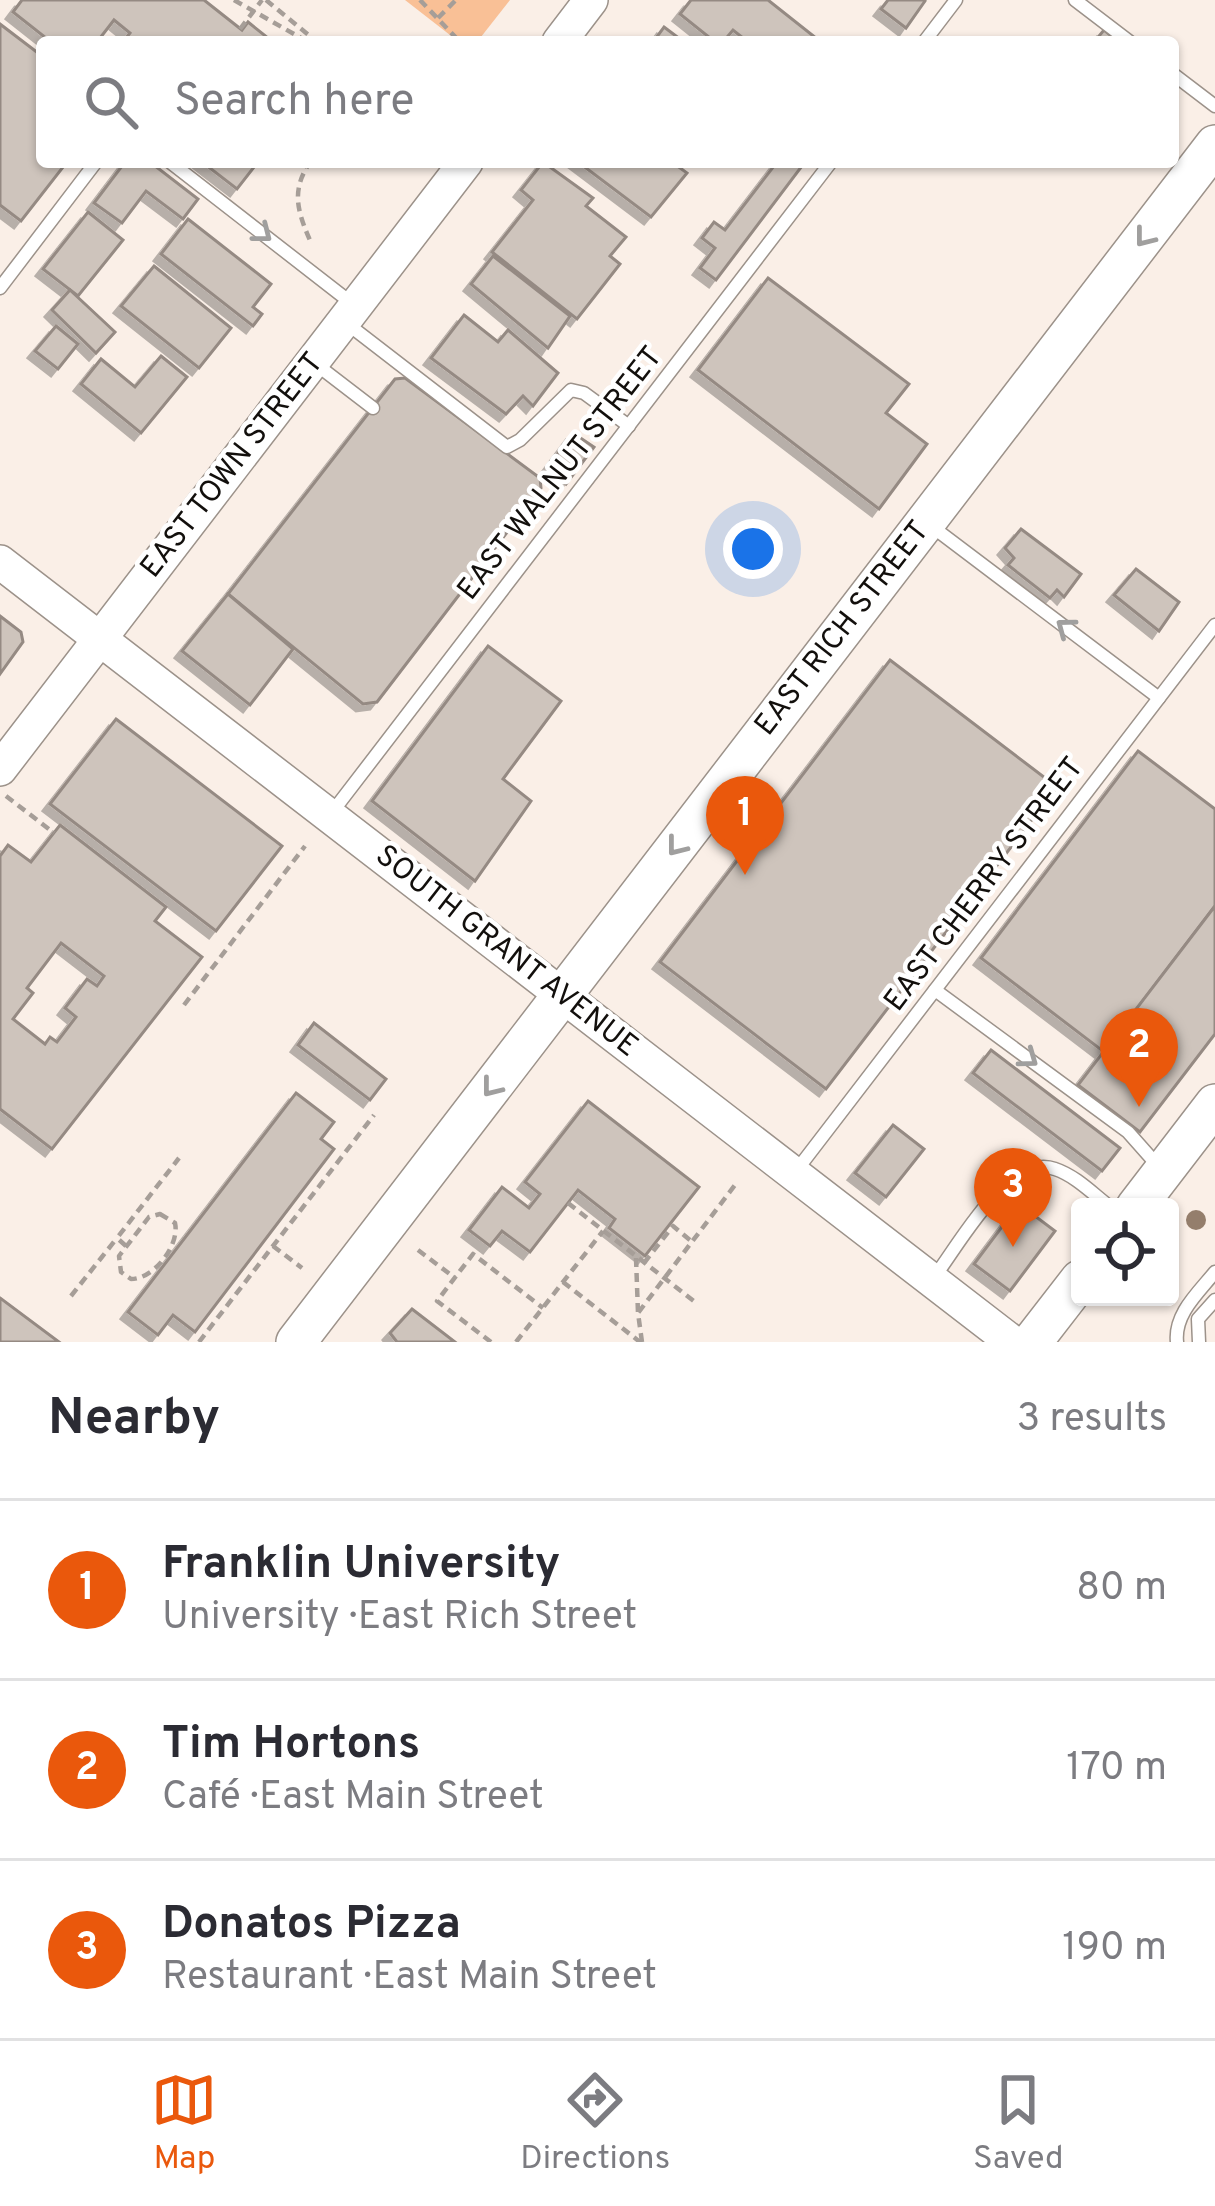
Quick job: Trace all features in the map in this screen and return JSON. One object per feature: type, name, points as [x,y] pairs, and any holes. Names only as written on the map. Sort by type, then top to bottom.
[{"type":"main road","name":"EAST RICH STREET","points":[[296,1342],[1215,145]]},
{"type":"main road","points":[[1143,1198],[1215,1104]]},
{"type":"main road","points":[[1032,1342],[1071,1292]]},
{"type":"street","points":[[564,36],[591,0]]},
{"type":"street","name":"EAST TOWN STREET","points":[[0,769],[461,168]]},
{"type":"street","name":"SOUTH GRANT AVENUE","points":[[0,562],[1012,1342]]},
{"type":"lane","points":[[929,36],[956,0]]},
{"type":"lane","points":[[1075,0],[1122,36]]},
{"type":"lane","points":[[1179,79],[1215,106]]},
{"type":"lane","points":[[0,288],[91,168]]},
{"type":"lane","points":[[177,168],[507,447],[571,390],[584,392],[629,426]]},
{"type":"lane","name":"EAST WALNUT STREET","points":[[329,816],[826,168]]},
{"type":"lane","points":[[313,362],[373,407]]},
{"type":"lane","points":[[926,522],[1159,698]]},
{"type":"lane","name":"EAST CHERRY STREET","points":[[794,1174],[1215,625]]},
{"type":"lane","points":[[1108,765],[1120,775]]},
{"type":"lane","points":[[935,990],[1128,1132],[1163,1172]]},
{"type":"lane","points":[[932,1281],[996,1192],[1022,1171],[1038,1165],[1054,1168],[1097,1198]]},
{"type":"lane","points":[[1177,1342],[1175,1328],[1181,1315],[1215,1272]]},
{"type":"lane","points":[[1199,1342],[1198,1319],[1215,1300]]},
{"type":"path","points":[[234,0],[298,36]]},
{"type":"path","points":[[240,28],[264,0],[309,36]]},
{"type":"path","points":[[420,0],[454,36]]},
{"type":"path","points":[[438,18],[456,0]]},
{"type":"path","points":[[304,168],[296,189],[297,204],[315,254]]},
{"type":"path","points":[[0,791],[54,833]]},
{"type":"path","points":[[184,1005],[305,846]]},
{"type":"path","points":[[199,1342],[374,1115]]},
{"type":"path","points":[[71,1296],[178,1158]]},
{"type":"path","points":[[638,1312],[735,1185]]},
{"type":"path","points":[[568,1203],[695,1302]]},
{"type":"path","points":[[166,1215],[175,1222],[176,1241],[143,1279],[131,1279],[121,1272],[118,1261],[126,1246],[149,1217],[166,1215]]},
{"type":"path","points":[[644,1263],[673,1226],[692,1241]]},
{"type":"path","points":[[516,1342],[602,1231]]},
{"type":"path","points":[[117,1238],[126,1246]]},
{"type":"path","points":[[273,1246],[302,1268]]},
{"type":"path","points":[[418,1250],[454,1278]]},
{"type":"path","points":[[491,1342],[437,1301],[473,1254],[543,1308]]},
{"type":"path","points":[[636,1257],[641,1342]]},
{"type":"path","points":[[563,1282],[641,1342]]},
{"type":"shaded area","points":[[405,0],[510,0],[482,36],[451,36]]},
{"type":"building","points":[[22,0],[204,0],[242,30],[248,22],[266,36],[128,36],[130,33],[114,20],[102,36],[43,36],[13,12]]},
{"type":"building","points":[[691,0],[768,0],[813,36],[740,36],[733,30],[728,36],[708,36],[680,14]]},
{"type":"building","points":[[888,0],[925,1],[906,28],[881,9]]},
{"type":"building","points":[[0,24],[36,51],[36,168],[62,168],[21,221],[0,205]]},
{"type":"building","points":[[120,168],[158,168],[198,199],[183,219],[146,191],[122,223],[94,203]]},
{"type":"building","points":[[210,168],[253,168],[237,189]]},
{"type":"building","points":[[538,168],[551,168],[593,198],[586,206],[626,237],[610,256],[620,264],[577,319],[492,252],[533,200],[521,190]]},
{"type":"building","points":[[586,168],[680,168],[687,173],[651,217]]},
{"type":"building","points":[[772,168],[800,168],[716,280],[700,268],[715,248],[702,238],[714,222],[725,230]]},
{"type":"building","points":[[88,212],[123,240],[78,296],[43,269]]},
{"type":"building","points":[[188,219],[271,284],[253,307],[262,314],[253,326],[161,254]]},
{"type":"building","points":[[493,256],[570,316],[548,348],[471,284]]},
{"type":"building","points":[[154,266],[231,328],[199,368],[121,306]]},
{"type":"building","points":[[768,278],[909,384],[886,413],[927,444],[879,509],[698,370]]},
{"type":"building","points":[[70,290],[115,332],[96,353],[52,310]]},
{"type":"building","points":[[464,315],[498,342],[508,330],[558,373],[533,406],[523,396],[506,414],[431,358]]},
{"type":"building","points":[[56,326],[78,344],[58,369],[35,351]]},
{"type":"building","points":[[161,356],[187,377],[141,433],[81,384],[101,359],[135,387]]},
{"type":"building","points":[[405,378],[540,478],[541,488],[377,702],[363,704],[228,594],[395,379]]},
{"type":"building","points":[[573,433],[594,447],[566,484],[547,468]]},
{"type":"building","points":[[1021,529],[1081,574],[1064,597],[1057,590],[1050,598],[1008,565],[1014,558],[1005,548]]},
{"type":"building","points":[[1136,569],[1179,602],[1159,631],[1114,595]]},
{"type":"building","points":[[228,594],[293,649],[250,705],[182,651]]},
{"type":"building","points":[[0,616],[21,632],[23,642],[0,674]]},
{"type":"building","points":[[488,646],[561,701],[503,779],[531,801],[475,881],[372,801]]},
{"type":"building","points":[[890,660],[1057,787],[826,1089],[660,962]]},
{"type":"building","points":[[116,719],[282,846],[216,931],[50,804]]},
{"type":"building","points":[[1138,751],[1215,809],[1215,906],[1104,1052],[981,958]]},
{"type":"building","points":[[60,825],[166,907],[155,921],[202,957],[52,1149],[0,1109],[0,856],[8,845],[31,862]],"holes":[[[61,943],[104,976],[97,986],[87,979],[65,1008],[76,1017],[57,1042],[50,1037],[45,1044],[13,1019],[33,993],[27,988]]]},
{"type":"building","points":[[1215,906],[1215,1034],[1140,1132],[1078,1085]]},
{"type":"building","points":[[314,1023],[386,1079],[370,1100],[298,1045]]},
{"type":"building","points":[[991,1050],[1120,1148],[1102,1171],[973,1073]]},
{"type":"building","points":[[296,1093],[334,1122],[321,1139],[334,1149],[195,1332],[173,1315],[158,1335],[128,1312]]},
{"type":"building","points":[[588,1101],[699,1187],[645,1256],[609,1228],[615,1219],[578,1190],[530,1252],[502,1231],[490,1246],[469,1230],[502,1187],[529,1208],[540,1194],[525,1182]]},
{"type":"building","points":[[893,1125],[924,1149],[886,1197],[855,1173]]},
{"type":"building","points":[[1019,1204],[1055,1231],[1010,1291],[974,1264]]},
{"type":"building","points":[[0,1298],[59,1342],[0,1342]]},
{"type":"building","points":[[412,1309],[455,1342],[397,1342],[390,1333]]},
{"type":"place","name":"Franklin University","points":[[745,875]]},
{"type":"place","name":"Tim Hortons","points":[[1139,1107]]},
{"type":"place","name":"Donatos Pizza","points":[[1013,1247]]}]
